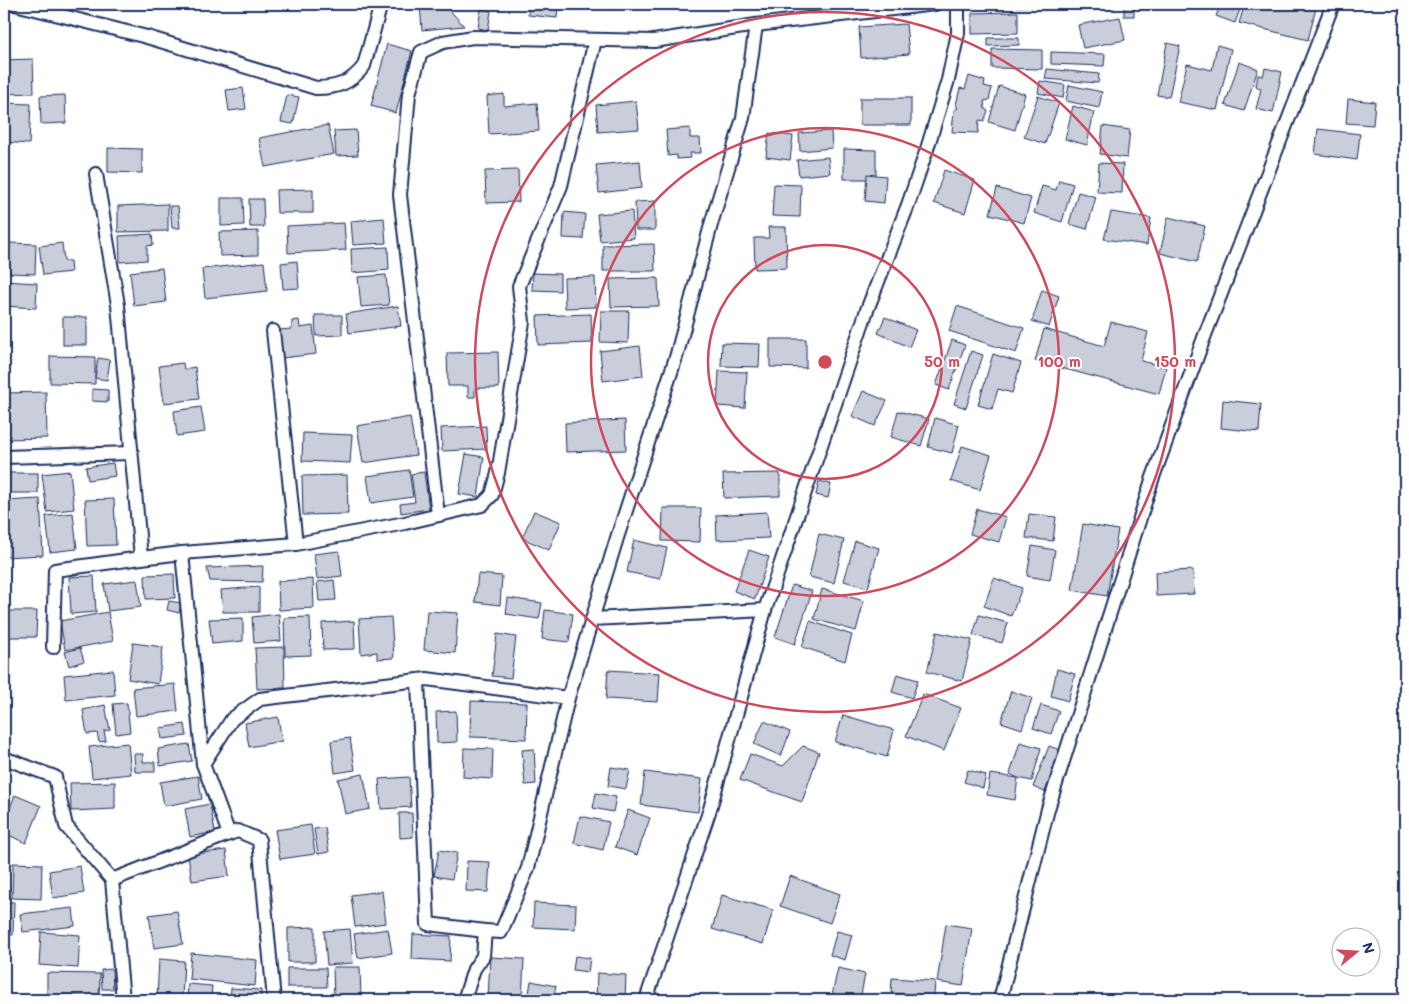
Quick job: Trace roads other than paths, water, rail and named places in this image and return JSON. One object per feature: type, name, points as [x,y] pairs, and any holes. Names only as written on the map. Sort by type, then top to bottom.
[{"type":"street","points":[[15,4],[147,37],[316,88],[331,88],[347,83],[358,75],[364,66],[381,4]]},
{"type":"street","points":[[438,515],[400,195],[409,94],[422,52],[443,42],[473,37],[654,41],[756,25],[935,4]]},
{"type":"street","points":[[646,1000],[710,809],[766,610],[867,310],[908,205],[927,149],[948,80],[958,33],[958,4]]},
{"type":"street","points":[[1000,1000],[1048,809],[1152,480],[1209,326],[1334,4]]},
{"type":"street","points":[[418,680],[428,924],[500,932],[528,868],[568,698],[617,538],[677,354],[712,221],[743,118],[756,25]]},
{"type":"street","points":[[54,647],[54,570],[182,553],[296,544],[482,505],[492,495],[498,473],[523,322],[519,286],[561,186],[595,40]]},
{"type":"street","points":[[96,174],[118,305],[141,558]]},
{"type":"street","points":[[273,331],[296,544]]},
{"type":"street","points":[[4,457],[131,453]]},
{"type":"street","points":[[182,553],[203,764],[229,834]]},
{"type":"street","points":[[593,619],[766,610]]},
{"type":"street","points":[[203,764],[232,718],[260,699],[428,679],[568,698]]},
{"type":"street","points":[[4,758],[55,777],[66,826],[112,880],[123,1000]]},
{"type":"street","points":[[112,880],[238,831],[259,840],[274,1000]]},
{"type":"street","points":[[464,1000],[474,969],[483,956],[485,931]]}]
